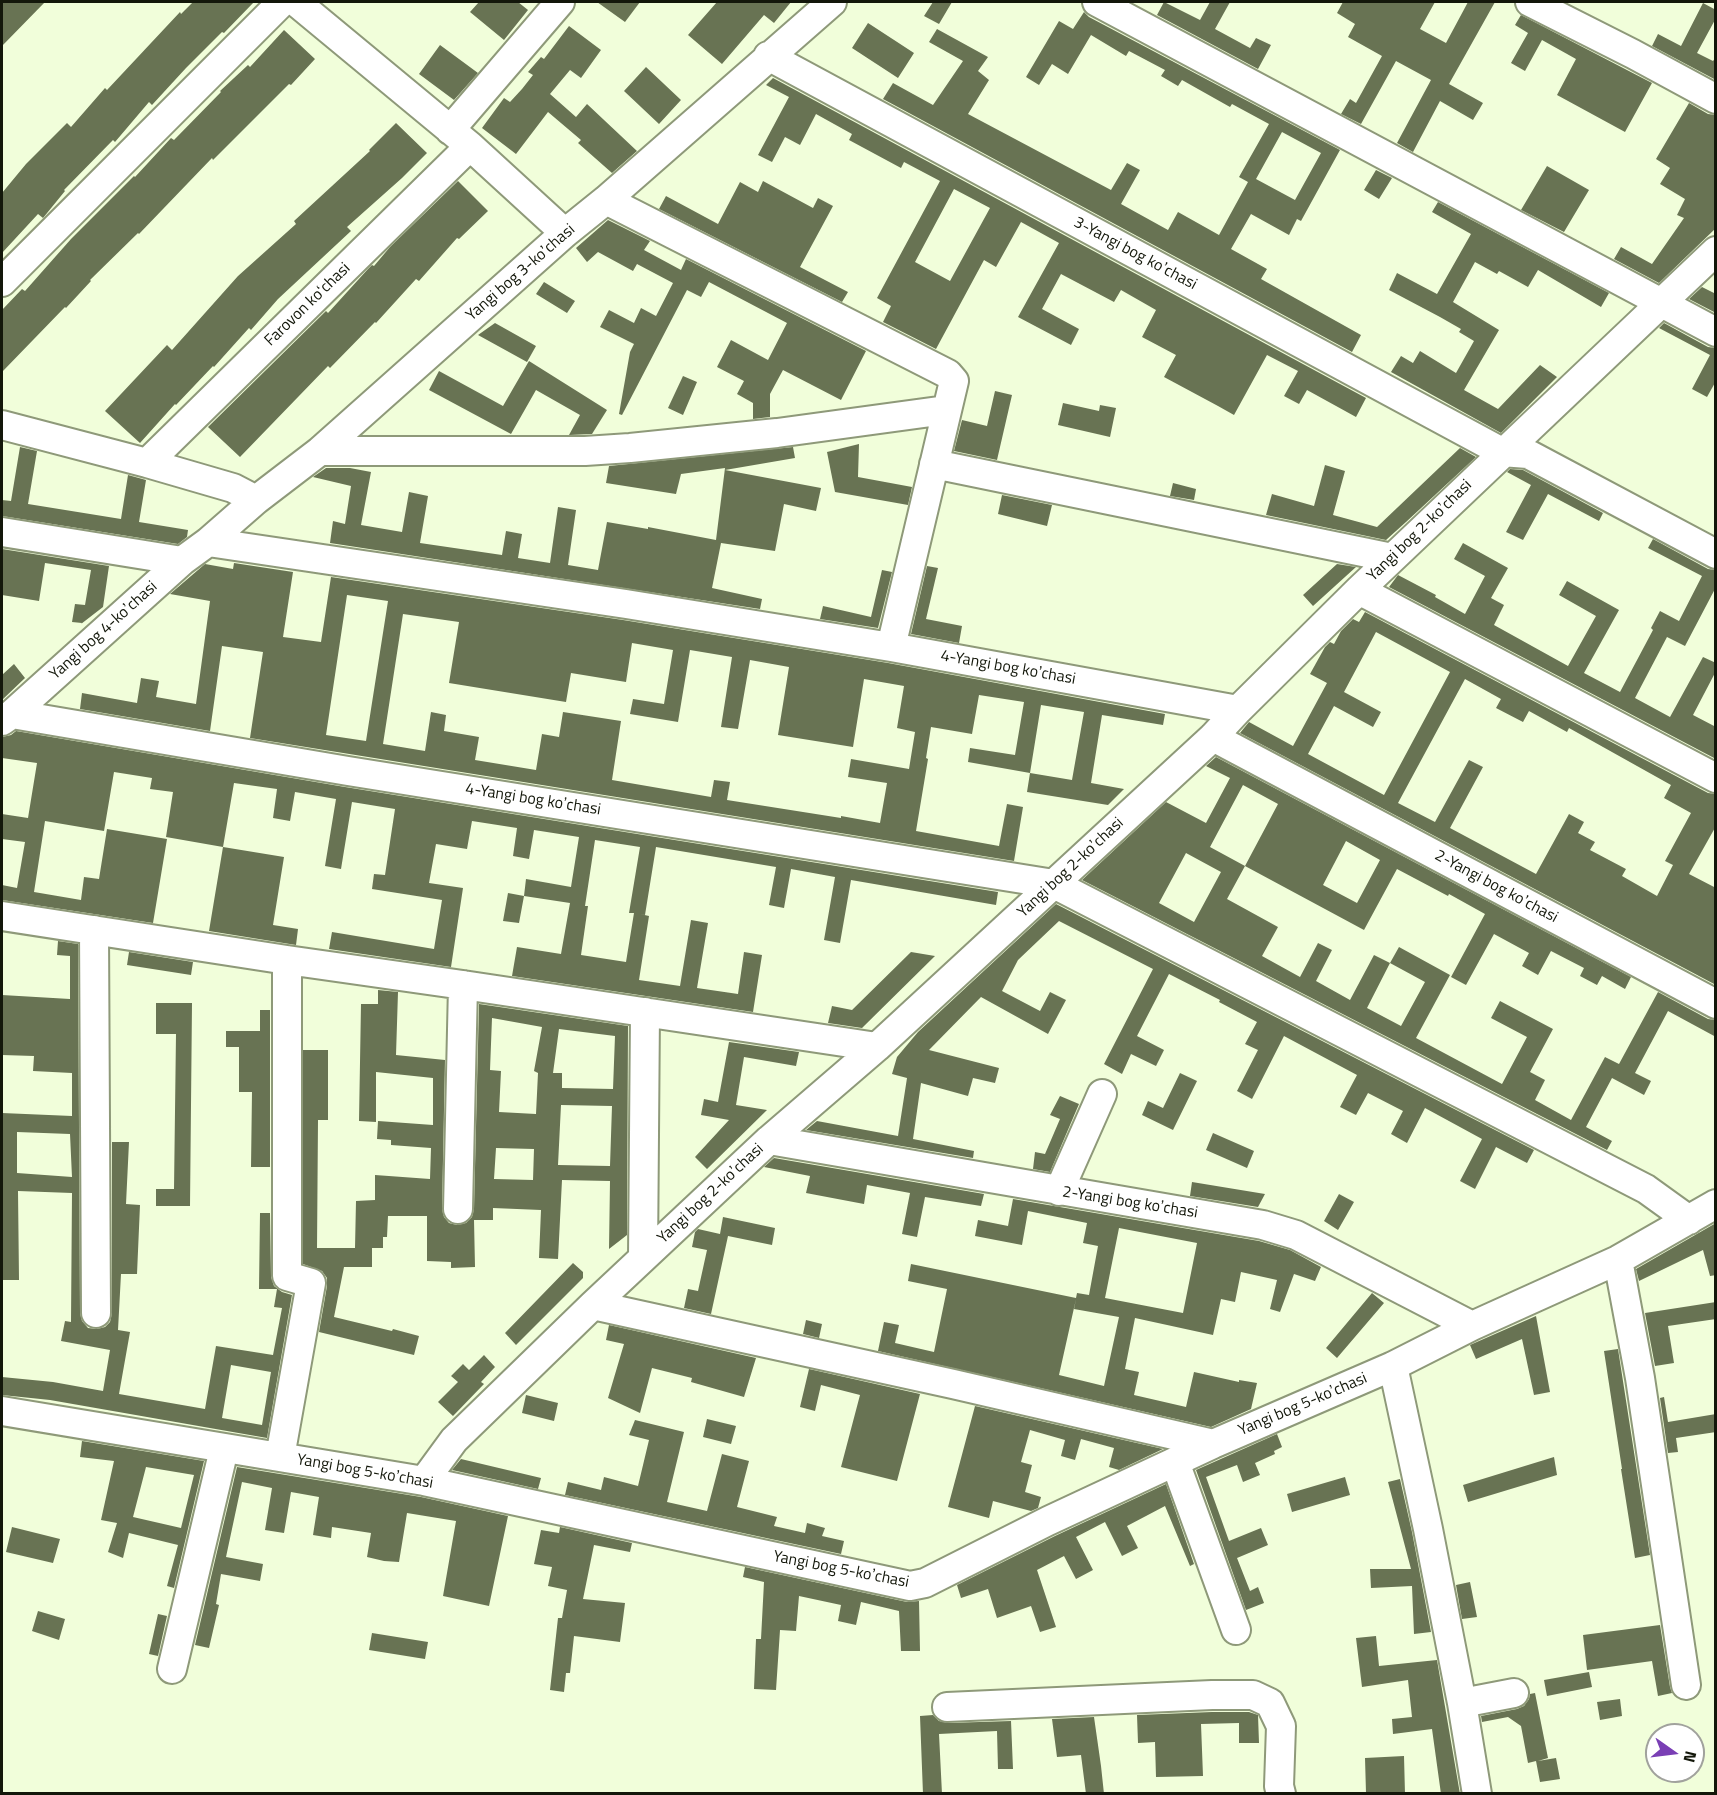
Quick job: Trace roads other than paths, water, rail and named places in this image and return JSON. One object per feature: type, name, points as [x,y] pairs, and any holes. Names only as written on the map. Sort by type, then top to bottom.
[{"type":"street","points":[[2,282],[282,2]]},
{"type":"street","points":[[296,2],[460,138],[565,233]]},
{"type":"street","name":"Farovon koʻchasi","points":[[147,463],[460,138],[560,2]]},
{"type":"street","name":"Yangi bog 3-koʼchasi","points":[[208,542],[256,500],[320,451],[565,233],[606,200],[832,2]]},
{"type":"street","points":[[1096,2],[1716,332]]},
{"type":"street","points":[[1530,2],[1716,99]]},
{"type":"street","name":"3-Yangi bog koʼchasi","points":[[768,56],[1502,452]]},
{"type":"street","points":[[606,200],[948,374],[954,381],[891,647]]},
{"type":"street","name":"Yangi bog 2-koʼchasi","points":[[424,1481],[454,1440],[643,1257],[769,1140],[877,1047],[1213,737],[1392,558],[1716,251]]},
{"type":"street","points":[[320,451],[574,451],[630,448],[777,433],[946,410]]},
{"type":"street","points":[[2,425],[233,488],[256,500]]},
{"type":"street","points":[[1502,452],[1528,454],[1716,554]]},
{"type":"street","points":[[934,464],[1392,558]]},
{"type":"street","points":[[2,532],[182,561]]},
{"type":"street","name":"4-Yangi bog koʼchasi","points":[[208,542],[614,602],[891,647],[1238,710]]},
{"type":"street","name":"Yangi bog 4-koʼchasi","points":[[7,717],[182,561],[208,542]]},
{"type":"street","points":[[1359,590],[1716,778]]},
{"type":"street","name":"4-Yangi bog koʼchasi","points":[[7,717],[1054,884]]},
{"type":"street","name":"2-Yangi bog koʼchasi","points":[[1213,737],[1716,1004]]},
{"type":"street","points":[[1054,884],[1646,1189],[1689,1220]]},
{"type":"street","points":[[2,916],[877,1047]]},
{"type":"street","points":[[94,930],[96,1313]]},
{"type":"street","points":[[280,1457],[311,1283],[287,1276],[287,960]]},
{"type":"street","points":[[458,1209],[463,985]]},
{"type":"street","points":[[643,1257],[645,1012]]},
{"type":"street","points":[[1059,1191],[1102,1094]]},
{"type":"street","name":"2-Yangi bog koʼchasi","points":[[769,1140],[1263,1225],[1296,1236],[1472,1326]]},
{"type":"street","name":"Yangi bog 5-koʼchasi","points":[[2,1411],[424,1481],[910,1586],[925,1583],[1048,1521],[1213,1444],[1393,1366],[1472,1326],[1618,1260],[1716,1204]]},
{"type":"street","points":[[1618,1260],[1640,1378],[1686,1685]]},
{"type":"street","points":[[593,1305],[1213,1444]]},
{"type":"street","points":[[1393,1366],[1428,1529],[1477,1794]]},
{"type":"street","points":[[172,1669],[224,1449]]},
{"type":"street","points":[[1175,1462],[1236,1630]]},
{"type":"street","points":[[1462,1703],[1514,1693]]},
{"type":"street","points":[[947,1707],[1253,1695],[1270,1703],[1281,1726],[1279,1786],[1281,1794]]}]
